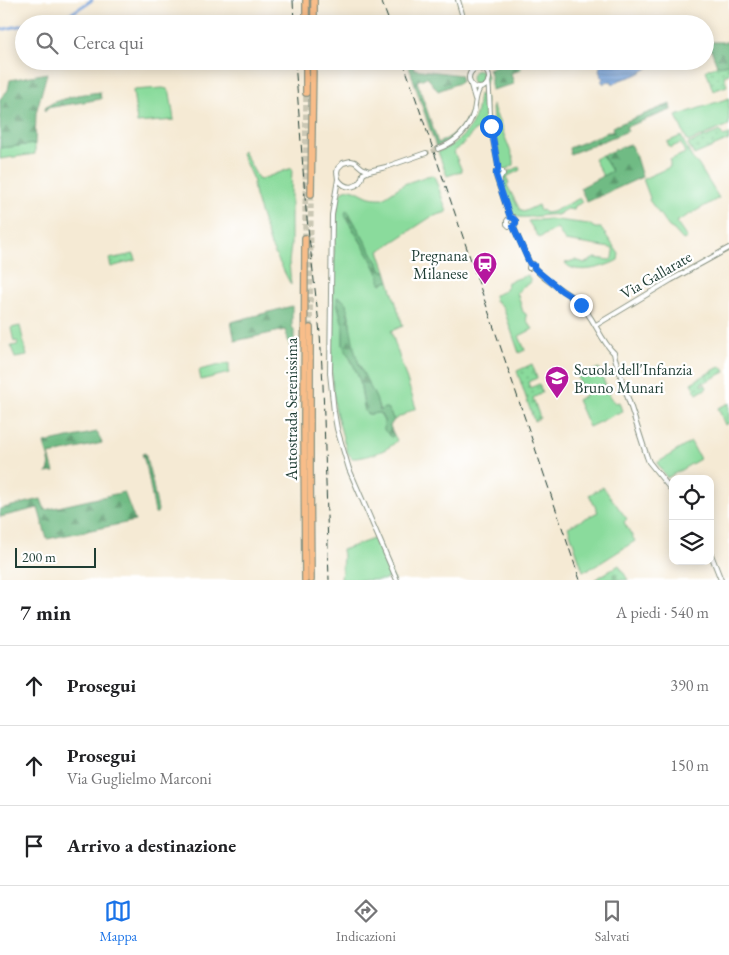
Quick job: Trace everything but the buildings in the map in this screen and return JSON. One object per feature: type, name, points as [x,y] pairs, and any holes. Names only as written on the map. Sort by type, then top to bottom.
[{"type":"highway","points":[[306,0],[306,15]]},
{"type":"highway","points":[[314,0],[314,15]]},
{"type":"highway","points":[[306,70],[306,93]]},
{"type":"highway","points":[[311,194],[313,70]]},
{"type":"highway","name":"Autostrada Serenissima","points":[[305,238],[305,580]]},
{"type":"highway","name":"Autostrada Serenissima","points":[[310,328],[311,580]]},
{"type":"street","points":[[458,0],[462,15]]},
{"type":"street","points":[[474,70],[471,72],[469,79],[475,99]]},
{"type":"street","points":[[483,70],[488,75],[491,126],[499,170],[503,175],[499,177],[499,185],[510,217],[507,219],[507,224],[513,226],[530,264],[534,265],[534,268],[562,291],[578,301],[614,354],[649,462],[669,487]]},
{"type":"street","points":[[438,149],[456,140],[465,131],[473,114],[475,99],[481,88],[486,86],[488,81]]},
{"type":"street","points":[[471,85],[488,91],[490,95]]},
{"type":"street","points":[[363,174],[426,153]]},
{"type":"street","points":[[369,171],[351,161],[343,163],[337,172],[338,179],[332,215],[330,373],[337,429],[349,469],[397,580]]},
{"type":"street","points":[[338,179],[346,186],[357,185],[361,181],[362,168]]},
{"type":"street","points":[[336,192],[346,186]]},
{"type":"street","name":"Via Gallarate","points":[[596,325],[729,248]]},
{"type":"street","points":[[714,562],[721,580]]},
{"type":"green space","points":[[714,42],[729,42],[729,64],[717,65],[714,57]]},
{"type":"green space","points":[[729,64],[729,74],[724,76],[727,86],[713,91],[706,70],[714,70],[714,67]]},
{"type":"green space","points":[[410,70],[461,75],[461,82],[438,91],[427,77],[417,81],[438,143],[459,129],[472,109],[467,123],[460,133],[450,141],[436,147]]},
{"type":"green space","points":[[479,70],[485,72],[487,78],[485,84],[479,86],[473,84],[471,78],[473,72]]},
{"type":"green space","points":[[488,70],[521,70],[511,73],[514,84],[491,90],[491,76]]},
{"type":"green space","points":[[47,73],[36,113],[35,144],[0,148],[0,99],[8,90],[10,80]]},
{"type":"green space","points":[[167,89],[170,93],[174,120],[137,123],[133,90]]},
{"type":"green space","points":[[100,92],[101,99],[47,108],[44,112],[46,107],[54,102],[77,95]]},
{"type":"green space","points":[[479,94],[485,97],[487,126],[474,131],[454,152],[462,171],[447,176],[438,152],[457,141],[467,131],[475,118]]},
{"type":"green space","points":[[729,98],[729,125],[688,142],[676,116]]},
{"type":"green space","points":[[492,104],[514,160],[514,165],[505,170],[500,167],[493,126]]},
{"type":"green space","points":[[670,104],[671,110],[626,127],[628,131],[570,154],[569,148],[613,130],[612,127]]},
{"type":"green space","points":[[720,131],[723,136],[729,134],[729,140],[694,155],[688,144]]},
{"type":"green space","points":[[681,136],[692,158],[698,164],[719,198],[676,222],[687,238],[683,240],[669,227],[649,200],[650,198],[643,179],[670,167],[670,160],[685,153],[681,143],[670,148],[667,142]]},
{"type":"green space","points":[[35,144],[35,154],[0,159],[0,148]]},
{"type":"green space","points":[[630,144],[642,177],[587,202],[580,188],[612,171],[602,155]]},
{"type":"green space","points":[[243,151],[259,180],[292,168],[289,262],[291,285],[271,246],[255,196],[254,182],[241,153]]},
{"type":"green space","points":[[602,155],[612,171],[603,176],[594,159]]},
{"type":"green space","points":[[519,167],[520,170],[506,177],[509,183],[507,185],[520,210],[523,212],[538,205],[540,211],[543,210],[545,213],[552,212],[580,198],[583,202],[575,206],[574,210],[567,209],[558,215],[517,217],[512,215],[501,183],[506,173]]},
{"type":"green space","points":[[432,175],[435,178],[447,212],[431,217],[379,251],[386,271],[383,272],[348,211],[346,218],[370,257],[381,284],[389,281],[403,326],[391,331],[416,408],[394,420],[388,409],[380,411],[356,357],[348,311],[339,297],[337,302],[343,325],[343,345],[360,381],[365,412],[371,414],[380,413],[391,437],[394,435],[397,440],[394,444],[376,453],[352,458],[347,452],[335,408],[331,367],[335,216],[339,195],[347,189],[351,189],[370,197],[383,198],[404,184]]},
{"type":"green space","points":[[346,210],[383,271],[386,271],[389,281],[380,284],[380,278],[370,257],[345,215]]},
{"type":"green space","points":[[549,219],[589,224],[595,228],[601,228],[619,254],[618,260],[591,269],[583,270],[570,267],[565,263],[575,260],[585,263],[595,258],[610,260],[613,258],[614,251],[611,248],[565,241],[557,228],[539,238],[528,221]]},
{"type":"green space","points":[[134,254],[136,260],[111,267],[109,259]]},
{"type":"green space","points":[[528,275],[531,282],[517,292],[523,312],[526,314],[527,321],[533,329],[519,336],[525,350],[519,353],[503,307],[495,301],[494,295],[505,290],[508,282]]},
{"type":"green space","points":[[337,297],[346,303],[355,352],[360,367],[376,398],[379,409],[380,411],[387,408],[394,420],[390,426],[394,435],[391,437],[384,430],[384,420],[380,413],[371,414],[365,412],[360,381],[343,345],[343,325]]},
{"type":"green space","points":[[292,306],[294,353],[292,353],[285,330],[235,341],[231,322]]},
{"type":"green space","points":[[20,326],[27,356],[15,358],[11,346],[18,343],[17,341],[14,342],[11,328]]},
{"type":"green space","points":[[229,363],[229,373],[201,380],[199,370]]},
{"type":"green space","points":[[532,364],[537,378],[528,382],[530,388],[539,384],[542,393],[533,398],[540,418],[534,421],[517,371]]},
{"type":"green space","points":[[721,366],[725,372],[701,384],[702,386],[705,384],[707,388],[697,394],[691,383]]},
{"type":"green space","points":[[599,368],[610,397],[615,403],[619,402],[622,411],[589,427],[577,400],[586,395],[577,377]]},
{"type":"green space","points":[[729,403],[729,423],[725,425],[718,408]]},
{"type":"green space","points":[[97,432],[102,443],[49,455],[54,472],[46,473],[49,459],[44,443]]},
{"type":"green space","points":[[691,442],[700,459],[669,475],[667,478],[657,463]]},
{"type":"green space","points":[[145,453],[158,510],[157,513],[155,513],[147,469],[142,454]]},
{"type":"green space","points":[[603,487],[627,519],[624,522],[635,541],[594,567],[583,571],[568,527],[598,512],[589,495]]},
{"type":"green space","points":[[124,492],[135,521],[47,539],[38,508],[0,517],[0,509],[41,499],[45,510]]},
{"type":"green space","points":[[376,538],[394,580],[390,577],[383,580],[341,580],[342,550]]},
{"type":"green space","points":[[619,565],[628,580],[595,580],[596,579]]},
{"type":"water","points":[[645,70],[620,80],[615,84],[612,81],[604,82],[604,84],[601,81],[603,79],[599,71]]},
{"type":"waterway","points":[[66,15],[92,0]]},
{"type":"waterway","points":[[0,30],[15,27]]},
{"type":"tunnel","points":[[305,238],[306,93]]},
{"type":"tunnel","points":[[426,153],[438,149]]},
{"type":"tunnel","points":[[310,328],[311,194]]},
{"type":"railway","points":[[293,0],[294,15]]},
{"type":"railway","points":[[381,0],[387,15]]},
{"type":"railway","points":[[296,70],[306,210],[320,333],[329,580]]},
{"type":"railway","points":[[406,70],[580,580]]},
{"type":"place","name":"Pregnana Milanese","points":[[485,285]]},
{"type":"place","name":"Scuola dell'Infanzia Bruno Munari","points":[[557,399]]},
{"type":"route","points":[[491,126],[498,165],[496,175],[510,217],[516,221],[513,226],[530,264],[534,265],[534,268],[581,305]]}]
